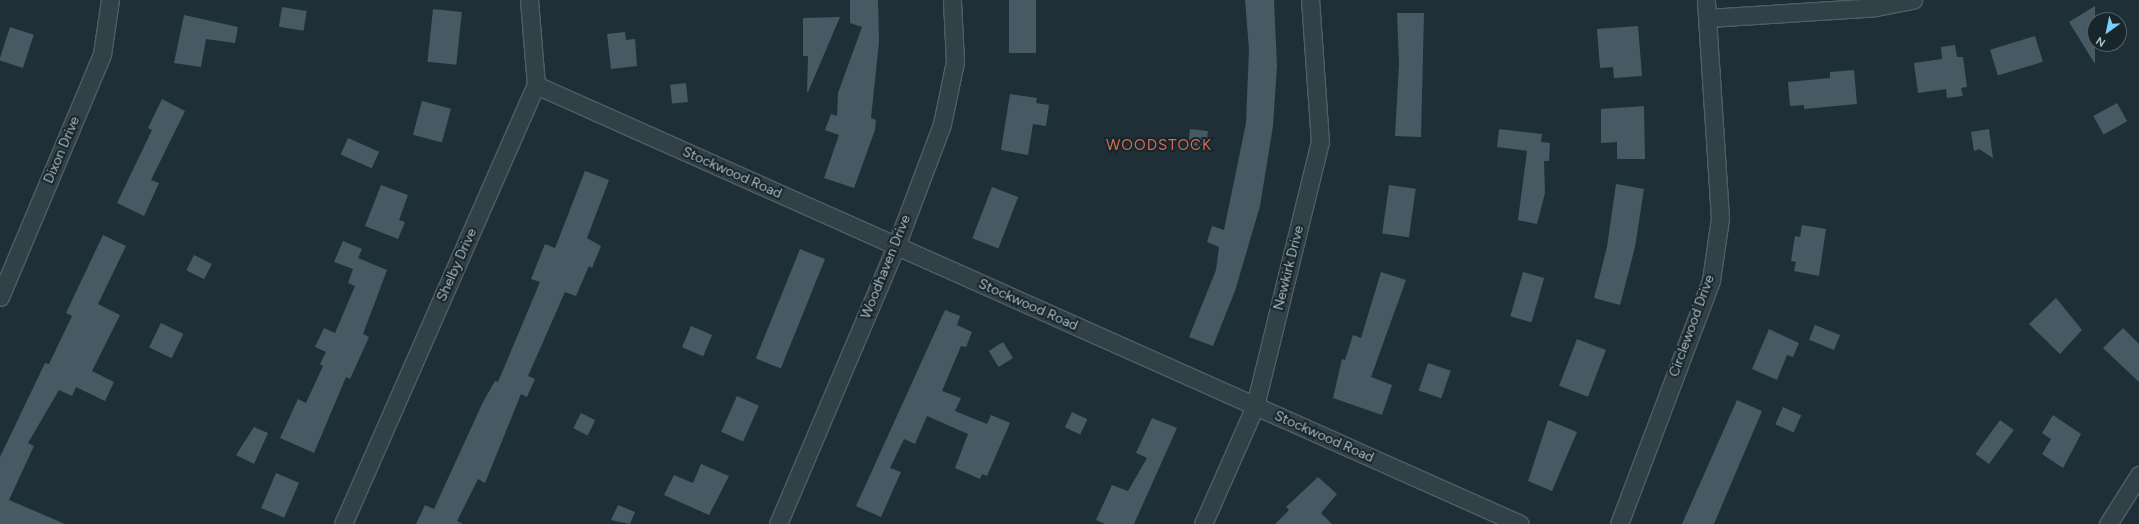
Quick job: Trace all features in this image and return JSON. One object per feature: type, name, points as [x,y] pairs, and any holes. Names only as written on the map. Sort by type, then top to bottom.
[{"type":"street","name":"Dixon Drive","points":[[0,297],[102,54],[110,0]]},
{"type":"street","name":"Shelby Drive","points":[[343,524],[536,85],[529,0]]},
{"type":"street","name":"Woodhaven Drive","points":[[778,524],[896,246],[942,124],[955,62],[952,0]]},
{"type":"street","name":"Newkirk Drive","points":[[1203,524],[1255,406],[1320,142],[1310,0]]},
{"type":"street","name":"Circlewood Drive","points":[[1619,524],[1711,280],[1720,218],[1706,0]]},
{"type":"street","points":[[1708,18],[1876,7],[1913,0]]},
{"type":"street","name":"Stockwood Road","points":[[536,85],[1520,524]]},
{"type":"street","points":[[2108,524],[2139,475]]},
{"type":"building","points":[[850,0],[878,0],[879,42],[871,118],[876,120],[875,130],[854,188],[824,178],[839,135],[825,130],[831,114],[837,116],[838,93],[862,27],[850,23]]},
{"type":"building","points":[[1009,0],[1036,0],[1036,53],[1009,53]]},
{"type":"building","points":[[1245,0],[1274,0],[1277,66],[1273,126],[1260,206],[1235,291],[1213,346],[1189,337],[1216,270],[1219,247],[1207,242],[1212,226],[1224,230],[1246,123],[1249,49]]},
{"type":"building","points":[[2095,6],[2095,12],[2087,12],[2087,51],[2069,22]]},
{"type":"building","points":[[282,7],[307,11],[304,31],[279,27]]},
{"type":"building","points":[[433,9],[462,12],[456,65],[427,62]]},
{"type":"building","points":[[1397,13],[1424,13],[1421,137],[1395,136],[1399,64]]},
{"type":"building","points":[[184,15],[238,27],[235,43],[206,39],[201,67],[174,63]]},
{"type":"building","points":[[840,17],[808,92],[808,56],[803,56],[803,18]]},
{"type":"building","points":[[1638,26],[1642,76],[1614,78],[1613,67],[1600,68],[1597,29]]},
{"type":"building","points":[[10,27],[34,35],[23,68],[0,61]]},
{"type":"building","points":[[625,32],[626,40],[635,39],[637,66],[611,69],[607,34]]},
{"type":"building","points":[[2035,36],[2043,62],[1998,76],[1990,50]]},
{"type":"building","points":[[1955,45],[1957,57],[1963,57],[1967,87],[1961,88],[1963,96],[1947,98],[1946,89],[1918,93],[1914,63],[1942,59],[1941,47]]},
{"type":"building","points":[[2088,52],[2095,52],[2095,64]]},
{"type":"building","points":[[1854,70],[1857,104],[1804,109],[1804,105],[1790,106],[1788,82],[1830,78],[1830,72]]},
{"type":"building","points":[[686,83],[688,102],[672,104],[670,85]]},
{"type":"building","points":[[1010,94],[1037,98],[1036,103],[1049,105],[1046,126],[1033,124],[1028,155],[1001,150]]},
{"type":"building","points":[[162,99],[185,111],[151,180],[159,183],[144,216],[117,203],[152,130],[148,128]]},
{"type":"building","points":[[422,101],[451,109],[442,143],[413,135]]},
{"type":"building","points":[[2117,103],[2127,121],[2104,134],[2093,116]]},
{"type":"building","points":[[1644,106],[1645,159],[1617,159],[1617,142],[1601,143],[1601,109]]},
{"type":"building","points":[[1190,129],[1208,131],[1206,147],[1188,145]]},
{"type":"building","points":[[1499,129],[1542,134],[1541,142],[1550,143],[1549,161],[1544,161],[1545,193],[1537,224],[1518,220],[1527,151],[1497,147]]},
{"type":"building","points":[[1989,129],[1993,158],[1979,149],[1974,151],[1971,132]]},
{"type":"building","points":[[348,138],[379,152],[372,168],[341,154]]},
{"type":"building","points":[[585,171],[609,180],[587,238],[601,246],[592,268],[589,266],[576,296],[565,292],[528,376],[535,379],[527,397],[521,394],[485,483],[478,479],[457,521],[463,524],[416,524],[425,505],[434,509],[483,402],[495,381],[498,382],[540,282],[531,279],[545,244],[555,248]]},
{"type":"building","points":[[1616,184],[1644,189],[1635,247],[1620,305],[1594,298],[1607,247]]},
{"type":"building","points":[[381,185],[408,195],[399,220],[405,222],[398,239],[365,226]]},
{"type":"building","points":[[1389,185],[1416,189],[1409,237],[1382,234]]},
{"type":"building","points":[[992,187],[1018,197],[998,248],[972,238]]},
{"type":"building","points":[[1802,225],[1826,229],[1819,276],[1794,271],[1796,262],[1791,261],[1795,236],[1800,237]]},
{"type":"building","points":[[103,235],[126,246],[98,304],[120,315],[92,371],[114,382],[105,401],[76,387],[72,396],[59,390],[28,443],[34,446],[9,500],[65,524],[0,524],[0,457],[45,363],[49,364],[72,316],[66,313]]},
{"type":"building","points":[[343,241],[362,249],[358,258],[387,270],[363,334],[369,337],[350,379],[346,377],[314,453],[280,438],[298,399],[306,403],[323,366],[320,364],[326,352],[315,347],[324,328],[335,333],[355,286],[348,283],[353,269],[334,262]]},
{"type":"building","points":[[800,249],[825,259],[781,369],[756,358]]},
{"type":"building","points":[[194,255],[212,264],[204,279],[186,270]]},
{"type":"building","points":[[1381,272],[1406,280],[1371,377],[1392,385],[1382,415],[1333,398],[1342,359],[1345,360],[1353,335],[1361,338]]},
{"type":"building","points":[[1523,272],[1544,278],[1531,322],[1510,316]]},
{"type":"building","points":[[2056,298],[2082,330],[2060,354],[2029,324]]},
{"type":"building","points":[[945,310],[960,316],[957,325],[972,332],[966,347],[961,346],[942,391],[961,398],[955,411],[987,424],[991,415],[1010,423],[987,476],[982,474],[980,479],[955,468],[968,434],[927,416],[915,444],[904,439],[890,468],[901,472],[881,517],[856,506]]},
{"type":"building","points":[[161,323],[183,334],[172,358],[149,347]]},
{"type":"building","points":[[1815,325],[1840,335],[1834,350],[1809,340]]},
{"type":"building","points":[[691,326],[712,335],[703,356],[682,347]]},
{"type":"building","points":[[2123,328],[2139,344],[2139,382],[2103,348]]},
{"type":"building","points":[[1769,329],[1799,343],[1793,357],[1787,355],[1777,380],[1752,369]]},
{"type":"building","points":[[1577,339],[1606,350],[1588,397],[1559,386]]},
{"type":"building","points":[[1003,342],[1013,358],[999,367],[989,351]]},
{"type":"building","points":[[1428,363],[1451,371],[1441,398],[1419,390]]},
{"type":"building","points":[[737,396],[759,406],[743,441],[721,432]]},
{"type":"building","points":[[1737,400],[1762,411],[1714,524],[1682,524]]},
{"type":"building","points":[[1783,407],[1801,415],[1794,432],[1775,424]]},
{"type":"building","points":[[1072,412],[1087,419],[1080,435],[1065,427]]},
{"type":"building","points":[[581,413],[595,420],[588,435],[573,428]]},
{"type":"building","points":[[2053,415],[2081,434],[2063,468],[2042,454],[2051,439],[2042,433]]},
{"type":"building","points":[[1152,418],[1177,428],[1134,524],[1105,524],[1096,520],[1112,485],[1128,491],[1147,458],[1136,453]]},
{"type":"building","points":[[1548,420],[1577,432],[1552,491],[1528,481]]},
{"type":"building","points":[[2000,420],[2014,430],[1989,464],[1975,454]]},
{"type":"building","points":[[254,427],[268,433],[254,464],[236,455]]},
{"type":"building","points":[[701,464],[729,476],[709,515],[664,495],[674,475],[693,483]]},
{"type":"building","points":[[276,473],[299,483],[284,518],[261,508]]},
{"type":"building","points":[[1318,477],[1337,494],[1321,513],[1332,524],[1275,524],[1289,510],[1286,507]]},
{"type":"building","points":[[618,505],[635,512],[630,524],[611,520]]},
{"type":"district","name":"WOODSTOCK","points":[[1159,146]]}]
